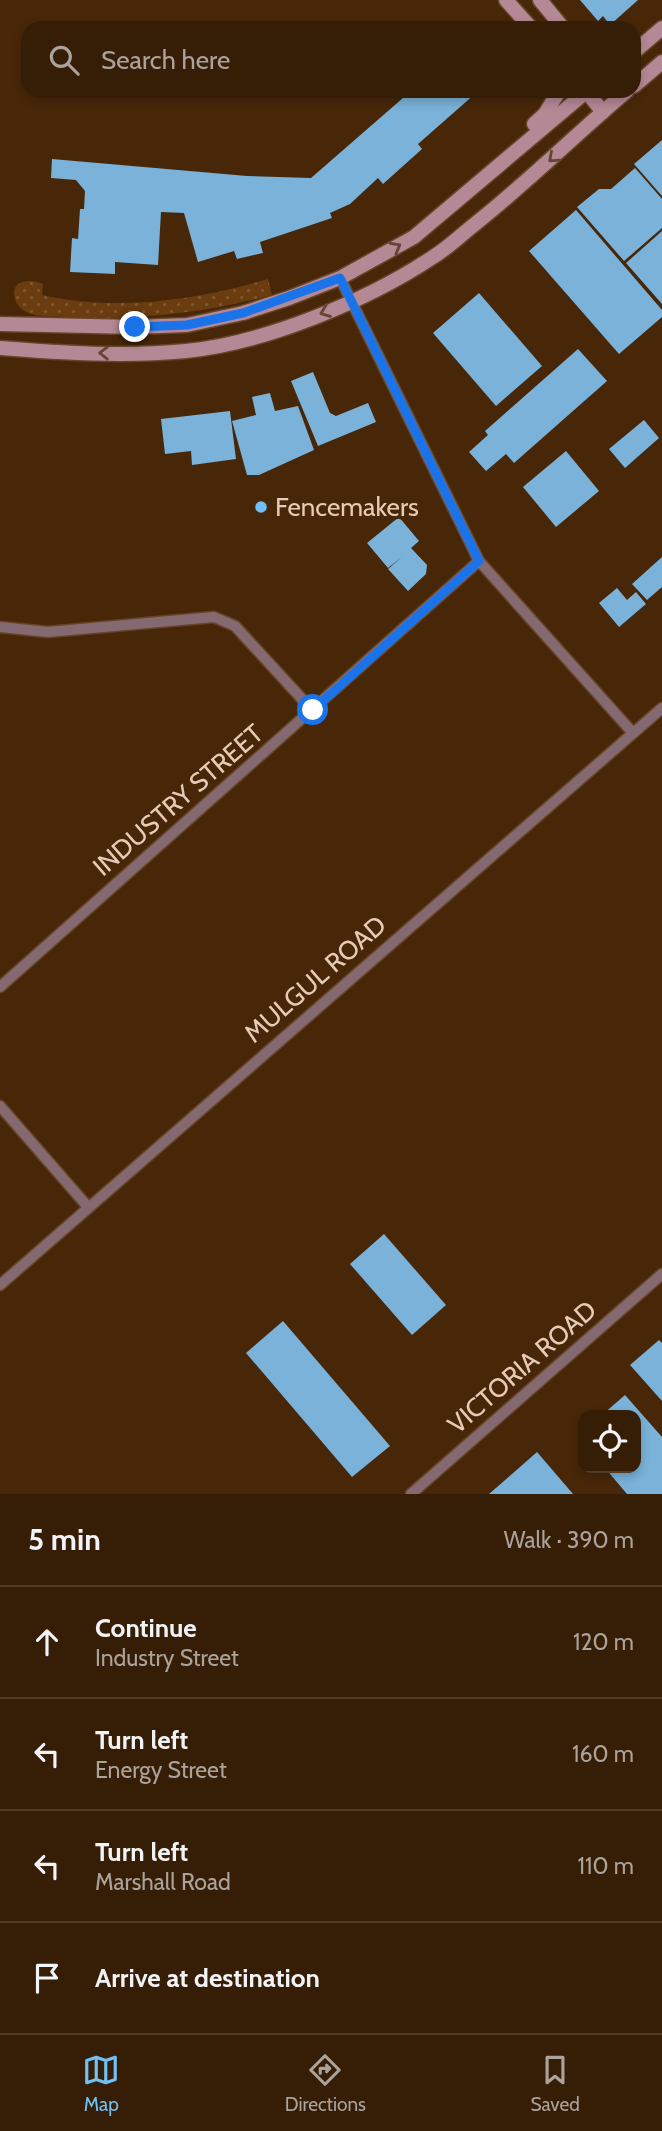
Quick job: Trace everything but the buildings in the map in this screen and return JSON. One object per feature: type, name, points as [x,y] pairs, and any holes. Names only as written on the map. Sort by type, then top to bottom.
[{"type":"main road","points":[[506,0],[525,21]]},
{"type":"main road","points":[[540,0],[558,21]]},
{"type":"main road","points":[[641,45],[662,28]]},
{"type":"main road","points":[[641,79],[662,62]]},
{"type":"main road","points":[[446,211],[481,170],[545,114],[555,98]]},
{"type":"main road","points":[[0,327],[187,325],[243,313],[340,278],[414,237],[578,98]]},
{"type":"main road","points":[[592,98],[603,112]]},
{"type":"main road","points":[[0,348],[144,354],[189,351],[242,341],[352,301],[392,282],[435,256],[508,197],[618,98]]},
{"type":"street","points":[[340,278],[479,561],[633,733]]},
{"type":"street","name":"INDUSTRY STREET","points":[[0,988],[479,561]]},
{"type":"street","points":[[0,627],[48,632],[214,617],[235,626],[313,710]]},
{"type":"street","name":"MULGUL ROAD","points":[[0,1285],[662,708]]},
{"type":"street","points":[[0,1107],[88,1207]]},
{"type":"street","name":"VICTORIA ROAD","points":[[411,1494],[662,1274]]},
{"type":"shaded area","points":[[268,279],[272,295],[221,307],[144,317],[36,315],[18,305],[14,293],[18,284],[33,281],[43,284],[42,295],[98,303],[127,303],[184,298]]},
{"type":"place","name":"Fencemakers","points":[[261,507]]},
{"type":"route","points":[[135,327],[187,325],[243,313],[340,278],[479,561],[313,710]]}]
